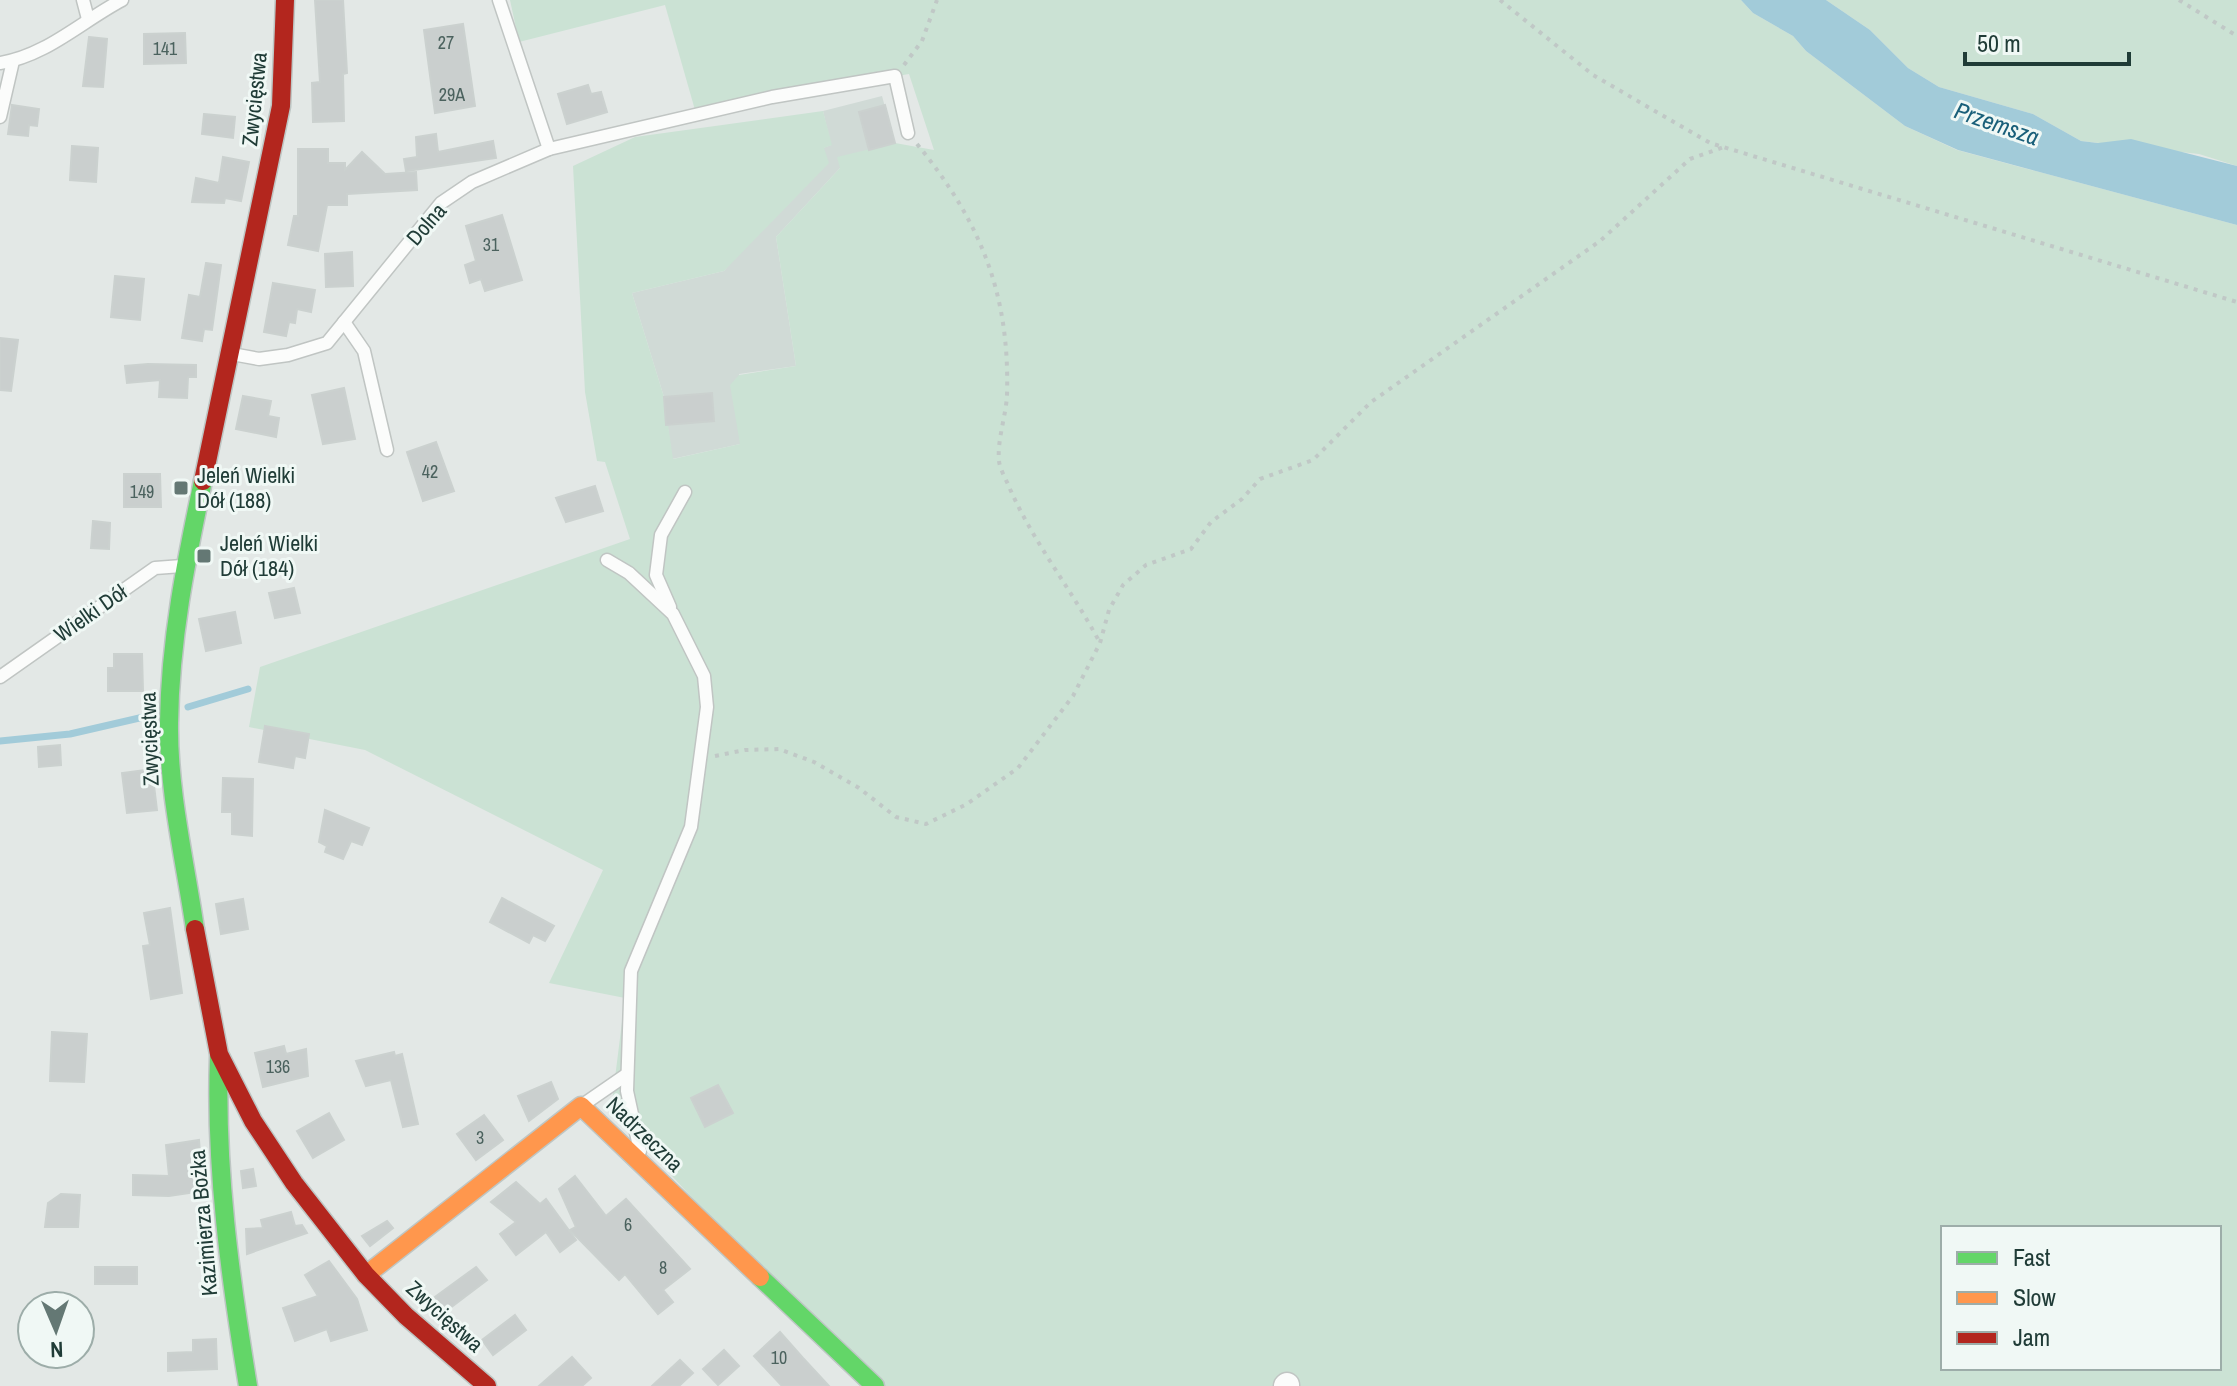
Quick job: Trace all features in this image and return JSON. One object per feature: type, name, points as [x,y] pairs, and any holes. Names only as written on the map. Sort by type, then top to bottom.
[{"type":"street","name":"Zwycięstwa","points":[[285,0],[281,106],[228,354],[171,657],[169,724],[184,857],[219,1054],[253,1121],[294,1183],[366,1275],[406,1316],[487,1386]]},
{"type":"street","name":"Kazimierza Bożka","points":[[219,1054],[217,1110],[228,1262],[248,1386]]},
{"type":"street","name":"Nadrzeczna","points":[[366,1275],[581,1106],[875,1386]]},
{"type":"lane","points":[[83,0],[88,19]]},
{"type":"lane","points":[[0,117],[7,62],[56,42],[122,0]]},
{"type":"lane","points":[[499,0],[549,149]]},
{"type":"lane","points":[[895,76],[908,133]]},
{"type":"lane","name":"Dolna","points":[[228,354],[259,359],[288,355],[327,343],[441,203],[472,182],[549,149],[772,97],[895,76]]},
{"type":"lane","points":[[344,322],[364,351],[387,450]]},
{"type":"lane","points":[[640,1163],[639,1136],[626,1075],[631,971],[691,827],[707,707],[704,676],[656,575],[661,535],[685,492]]},
{"type":"lane","points":[[607,560],[629,573],[673,614]]},
{"type":"lane","name":"Wielki Dół","points":[[0,677],[155,568],[187,566]]},
{"type":"lane","points":[[581,1106],[626,1075]]},
{"type":"path","points":[[895,76],[922,41],[937,0]]},
{"type":"path","points":[[1500,0],[1593,75],[1710,143],[2237,302]]},
{"type":"path","points":[[2179,0],[2237,36]]},
{"type":"path","points":[[908,133],[954,195],[986,250],[1004,336],[1007,395],[999,462],[1026,524],[1076,599],[1100,643]]},
{"type":"path","points":[[701,759],[745,750],[779,749],[814,762],[859,788],[896,817],[926,824],[967,804],[1018,768],[1073,696],[1100,643],[1116,597],[1123,585],[1146,565],[1191,549],[1211,522],[1242,499],[1260,479],[1313,460],[1371,402],[1600,241],[1690,159],[1724,147]]},
{"type":"shaded area","points":[[882,96],[895,143],[869,150],[840,168],[776,237],[796,366],[739,374],[740,444],[672,459],[664,397],[632,293],[724,271],[823,148],[831,145],[823,111]]},
{"type":"green space","points":[[510,0],[1741,0],[1753,13],[1793,36],[1806,51],[1905,126],[1957,150],[2237,225],[2237,1386],[866,1386],[611,1110],[625,998],[549,983],[603,870],[365,750],[249,727],[260,667],[630,539],[605,462],[597,461],[585,392],[573,166],[635,137],[823,111],[832,145],[824,148],[829,163],[724,271],[632,293],[664,397],[673,459],[740,444],[730,385],[739,375],[796,366],[776,237],[840,168],[837,157],[895,143],[934,150],[909,74],[695,110],[665,5],[519,42]]},
{"type":"green space","points":[[1826,0],[2237,0],[2237,166],[2199,154],[2081,141],[2033,114],[1939,87],[1908,68],[1870,30]]},
{"type":"water","name":"Przemsza","points":[[1741,0],[1826,0],[1870,30],[1908,68],[1939,87],[2033,114],[2081,141],[2098,143],[2131,139],[2237,166],[2237,225],[1958,150],[1905,126],[1806,51],[1793,36],[1753,13]]},
{"type":"building","points":[[315,0],[343,0],[347,73],[343,74],[344,121],[313,122],[312,83],[320,82]]},
{"type":"building","points":[[463,24],[475,106],[435,113],[424,30]]},
{"type":"building","points":[[185,33],[186,63],[144,64],[144,34]]},
{"type":"building","points":[[89,37],[107,39],[103,87],[83,86]]},
{"type":"building","points":[[588,85],[591,94],[601,92],[607,112],[567,124],[558,94]]},
{"type":"building","points":[[12,105],[39,109],[37,126],[29,125],[28,136],[8,134]]},
{"type":"building","points":[[885,105],[895,143],[869,150],[859,112]]},
{"type":"building","points":[[204,114],[235,117],[233,138],[202,134]]},
{"type":"building","points":[[436,134],[438,152],[493,141],[496,158],[406,171],[404,159],[417,157],[416,137]]},
{"type":"building","points":[[72,146],[98,148],[96,182],[70,180]]},
{"type":"building","points":[[298,149],[328,149],[328,163],[345,163],[345,170],[362,152],[385,174],[416,172],[417,190],[347,194],[347,205],[327,205],[318,251],[288,245],[294,216],[298,216]]},
{"type":"building","points":[[223,157],[249,162],[241,201],[225,198],[224,203],[192,202],[196,178],[219,183]]},
{"type":"building","points":[[502,215],[522,280],[485,291],[481,279],[470,283],[465,265],[476,261],[466,226]]},
{"type":"building","points":[[352,252],[353,286],[326,287],[325,254]]},
{"type":"building","points":[[206,263],[221,265],[212,330],[204,329],[202,341],[182,338],[189,295],[200,297]]},
{"type":"building","points":[[115,276],[144,279],[140,320],[111,317]]},
{"type":"building","points":[[273,283],[315,290],[311,312],[297,309],[295,323],[289,322],[286,336],[264,332]]},
{"type":"building","points":[[0,338],[18,340],[11,391],[0,390]]},
{"type":"building","points":[[196,365],[196,377],[188,377],[187,398],[159,397],[160,380],[127,383],[125,366]]},
{"type":"building","points":[[344,388],[355,439],[323,444],[312,395]]},
{"type":"building","points":[[712,393],[714,421],[666,425],[664,397]]},
{"type":"building","points":[[243,396],[271,401],[268,416],[279,418],[276,437],[236,429]]},
{"type":"building","points":[[436,442],[454,491],[423,501],[407,452]]},
{"type":"building","points":[[124,474],[160,474],[161,507],[124,507]]},
{"type":"building","points":[[595,486],[603,511],[566,522],[556,498]]},
{"type":"building","points":[[93,521],[110,523],[109,549],[91,548]]},
{"type":"building","points":[[294,588],[300,613],[275,618],[269,593]]},
{"type":"building","points":[[235,612],[241,643],[206,651],[199,619]]},
{"type":"building","points":[[114,654],[142,654],[143,691],[108,691],[108,668],[114,668]]},
{"type":"building","points":[[265,726],[309,734],[305,758],[295,756],[293,768],[259,762]]},
{"type":"building","points":[[60,745],[61,765],[39,767],[38,747]]},
{"type":"building","points":[[152,769],[157,810],[127,813],[122,773]]},
{"type":"building","points":[[223,778],[253,779],[252,836],[232,834],[232,812],[222,812]]},
{"type":"building","points":[[325,810],[369,828],[362,845],[351,841],[343,859],[325,852],[327,846],[319,842]]},
{"type":"building","points":[[502,898],[554,926],[545,941],[533,935],[529,943],[490,922]]},
{"type":"building","points":[[243,899],[248,929],[221,934],[216,904]]},
{"type":"building","points":[[170,908],[182,993],[151,999],[143,946],[150,945],[144,913]]},
{"type":"building","points":[[52,1032],[87,1034],[84,1082],[50,1081]]},
{"type":"building","points":[[284,1046],[286,1054],[306,1049],[308,1076],[263,1087],[255,1053]]},
{"type":"building","points":[[394,1052],[395,1056],[402,1054],[418,1124],[403,1127],[391,1080],[366,1086],[356,1061]]},
{"type":"building","points":[[551,1082],[558,1099],[529,1121],[518,1096]]},
{"type":"building","points":[[718,1085],[733,1113],[705,1127],[691,1098]]},
{"type":"building","points":[[329,1113],[344,1140],[313,1158],[297,1131]]},
{"type":"building","points":[[484,1115],[503,1140],[476,1160],[457,1134]]},
{"type":"building","points":[[199,1140],[203,1191],[169,1196],[133,1195],[133,1175],[169,1176],[166,1145]]},
{"type":"building","points":[[253,1169],[256,1186],[243,1188],[241,1171]]},
{"type":"building","points":[[575,1176],[606,1216],[626,1199],[690,1269],[663,1290],[673,1302],[658,1314],[625,1274],[619,1280],[570,1230],[576,1227],[559,1189]]},
{"type":"building","points":[[516,1182],[540,1204],[546,1199],[576,1240],[560,1252],[546,1232],[516,1255],[500,1234],[516,1222],[491,1202]]},
{"type":"building","points":[[61,1194],[80,1195],[78,1227],[45,1227],[48,1203]]},
{"type":"building","points":[[291,1212],[295,1226],[302,1225],[307,1233],[247,1254],[246,1229],[263,1228],[261,1220]]},
{"type":"building","points":[[387,1221],[393,1228],[370,1246],[362,1236]]},
{"type":"building","points":[[329,1261],[357,1299],[367,1330],[331,1341],[327,1329],[295,1341],[283,1308],[318,1296],[305,1275]]},
{"type":"building","points":[[95,1267],[137,1267],[137,1284],[95,1284]]},
{"type":"building","points":[[476,1267],[487,1280],[446,1311],[435,1297]]},
{"type":"building","points":[[515,1315],[526,1330],[493,1355],[482,1340]]},
{"type":"building","points":[[780,1332],[829,1386],[782,1386],[754,1356]]},
{"type":"building","points":[[216,1339],[217,1369],[168,1371],[168,1353],[193,1352],[193,1340]]},
{"type":"building","points":[[724,1350],[739,1366],[718,1385],[703,1369]]},
{"type":"building","points":[[572,1357],[591,1378],[582,1386],[539,1386]]},
{"type":"building","points":[[680,1360],[693,1373],[679,1386],[652,1386]]},
{"type":"waterway","points":[[188,707],[248,689]]},
{"type":"waterway","points":[[0,741],[70,734],[148,716]]},
{"type":"traffic: fast","points":[[195,929],[174,800],[169,723],[176,631],[203,481]]},
{"type":"traffic: fast","points":[[219,1058],[219,1140],[225,1222],[248,1386]]},
{"type":"traffic: fast","points":[[760,1277],[875,1386]]},
{"type":"traffic: slow","points":[[366,1275],[581,1106],[760,1277]]},
{"type":"traffic: jam","points":[[203,481],[281,106],[285,0]]},
{"type":"traffic: jam","points":[[195,929],[219,1054],[253,1121],[294,1183],[366,1275],[406,1316],[487,1386]]},
{"type":"place","name":"Jeleń Wielki Dół (188)","points":[[181,488]]},
{"type":"place","name":"Jeleń Wielki Dół (184)","points":[[204,556]]}]
